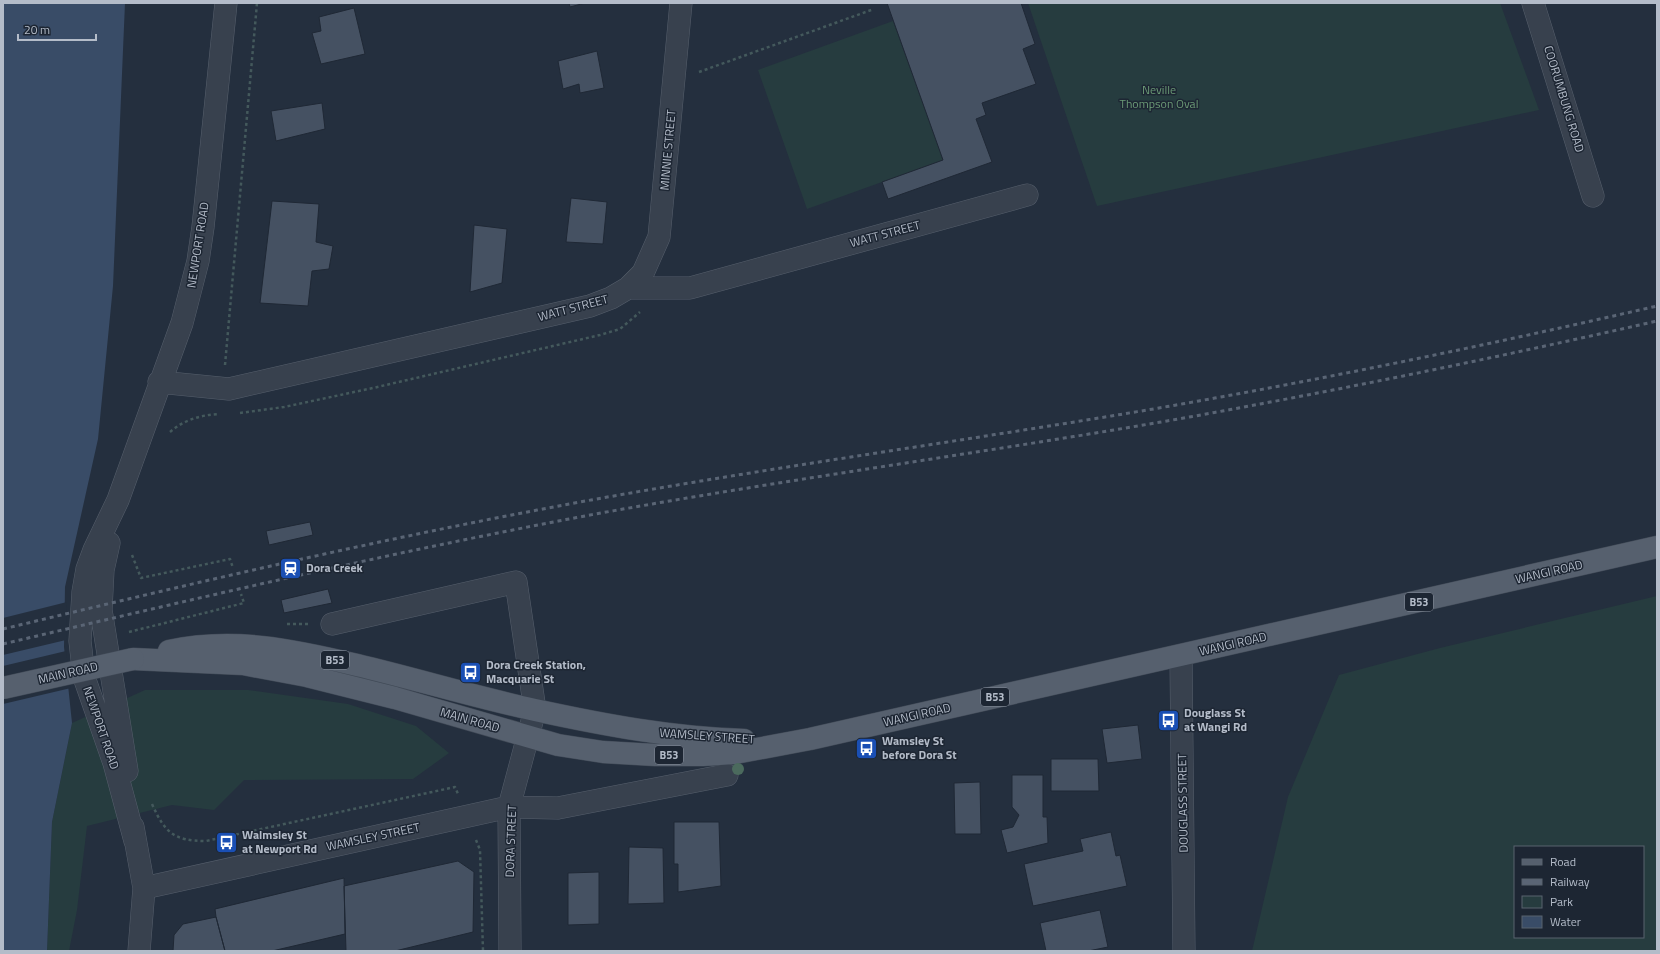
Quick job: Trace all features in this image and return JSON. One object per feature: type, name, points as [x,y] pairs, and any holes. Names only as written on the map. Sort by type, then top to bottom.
[{"type":"main road","name":"WANGI ROAD","points":[[810,739],[1657,548]]},
{"type":"main road","name":"MAIN ROAD","points":[[3,688],[132,659],[212,644],[240,644],[316,656],[535,710]]},
{"type":"main road","name":"MAIN ROAD","points":[[132,659],[243,664],[307,676],[395,698],[558,745],[604,752],[655,755],[735,753],[810,739]]},
{"type":"main road","name":"WAMSLEY STREET","points":[[535,710],[670,736],[717,739],[810,739]]},
{"type":"street","name":"NEWPORT ROAD","points":[[139,951],[144,888],[135,841],[126,758],[101,610],[103,570],[118,500],[159,382],[182,323],[198,261],[204,220],[226,3]]},
{"type":"street","name":"MINNIE STREET","points":[[628,288],[643,273],[659,237],[681,3]]},
{"type":"street","name":"COORUMBUNG ROAD","points":[[1533,3],[1593,196]]},
{"type":"street","name":"WATT STREET","points":[[159,382],[229,389],[590,306],[611,298],[628,288],[690,288],[1027,194]]},
{"type":"street","points":[[332,624],[516,582],[535,710]]},
{"type":"street","name":"DOUGLASS STREET","points":[[1181,656],[1184,951]]},
{"type":"street","name":"DORA STREET","points":[[510,951],[510,807],[535,710]]},
{"type":"street","name":"WAMSLEY STREET","points":[[144,888],[510,807],[558,808],[727,775]]},
{"type":"path","points":[[694,74],[874,9]]},
{"type":"path","points":[[233,414],[284,407],[373,388],[620,329],[635,317],[661,288]]},
{"type":"path","points":[[220,414],[226,414]]},
{"type":"path","points":[[135,559],[141,578],[230,558],[233,568]]},
{"type":"path","points":[[126,633],[244,603],[241,594]]},
{"type":"path","points":[[151,801],[164,826],[176,837],[191,841],[206,841],[455,787],[480,850],[483,951]]},
{"type":"green space","name":"Neville Thompson Oval","points":[[1028,3],[1500,3],[1539,110],[1097,206]]},
{"type":"green space","points":[[893,21],[943,160],[807,209],[758,70]]},
{"type":"green space","points":[[1657,596],[1657,951],[1252,951],[1288,797],[1339,675],[1440,648]]},
{"type":"green space","points":[[145,690],[248,690],[348,704],[416,726],[449,753],[413,779],[244,780],[214,810],[172,805],[87,826],[77,910],[69,951],[47,951],[52,822],[72,723]]},
{"type":"water","points":[[3,3],[125,3],[113,286],[98,439],[65,587],[64,647],[72,723],[52,822],[47,951],[3,951]]},
{"type":"pier","points":[[67,602],[66,640],[3,655],[3,618]]},
{"type":"pier","points":[[66,651],[71,688],[3,704],[3,666]]},
{"type":"building","points":[[569,3],[585,3],[570,7]]},
{"type":"building","points":[[887,3],[1021,3],[1035,44],[1023,49],[1036,84],[982,103],[986,115],[976,119],[992,162],[888,199],[882,182],[943,160]]},
{"type":"building","points":[[354,8],[365,54],[321,64],[312,33],[321,31],[319,17]]},
{"type":"building","points":[[597,51],[604,88],[580,93],[579,84],[563,89],[558,61]]},
{"type":"building","points":[[322,103],[325,129],[276,141],[271,111]]},
{"type":"building","points":[[571,198],[607,202],[603,244],[566,242]]},
{"type":"building","points":[[272,201],[319,204],[316,242],[333,246],[329,269],[312,271],[308,306],[260,303]]},
{"type":"building","points":[[474,225],[507,229],[502,283],[470,292]]},
{"type":"building","points":[[310,522],[313,535],[269,545],[266,531]]},
{"type":"building","points":[[328,589],[332,603],[284,613],[281,600]]},
{"type":"building","points":[[1138,725],[1142,759],[1107,763],[1102,729]]},
{"type":"building","points":[[1051,759],[1098,759],[1099,791],[1051,791]]},
{"type":"building","points":[[1012,775],[1043,775],[1043,817],[1047,817],[1048,843],[1007,853],[1001,830],[1013,827],[1019,815],[1012,807]]},
{"type":"building","points":[[980,782],[981,834],[955,834],[954,783]]},
{"type":"building","points":[[674,822],[719,822],[721,886],[678,892],[678,864],[674,864]]},
{"type":"building","points":[[1111,832],[1116,856],[1120,855],[1127,886],[1033,906],[1024,864],[1083,851],[1080,839]]},
{"type":"building","points":[[629,847],[663,848],[664,903],[628,904]]},
{"type":"building","points":[[458,861],[474,872],[473,932],[395,951],[346,951],[344,886]]},
{"type":"building","points":[[599,872],[599,924],[568,925],[568,873]]},
{"type":"building","points":[[344,878],[345,934],[272,951],[225,951],[215,909]]},
{"type":"building","points":[[1100,910],[1108,947],[1088,951],[1046,951],[1040,923]]},
{"type":"building","points":[[216,917],[225,951],[173,951],[174,935],[183,924]]},
{"type":"railway","points":[[3,629],[296,560],[517,514],[733,476],[1088,420],[1222,397],[1409,360],[1657,306]]},
{"type":"railway","points":[[3,644],[296,576],[516,529],[662,502],[1095,433],[1228,410],[1413,374],[1657,321]]},
{"type":"place","name":"Dora Creek","points":[[291,568]]},
{"type":"place","name":"Dora Creek Station, Macquarie St","points":[[470,672]]},
{"type":"place","name":"Douglass St at Wangi Rd","points":[[1168,720]]},
{"type":"place","name":"Wamsley St before Dora St","points":[[866,748]]},
{"type":"place","name":"Walmsley St at Newport Rd","points":[[226,842]]}]
